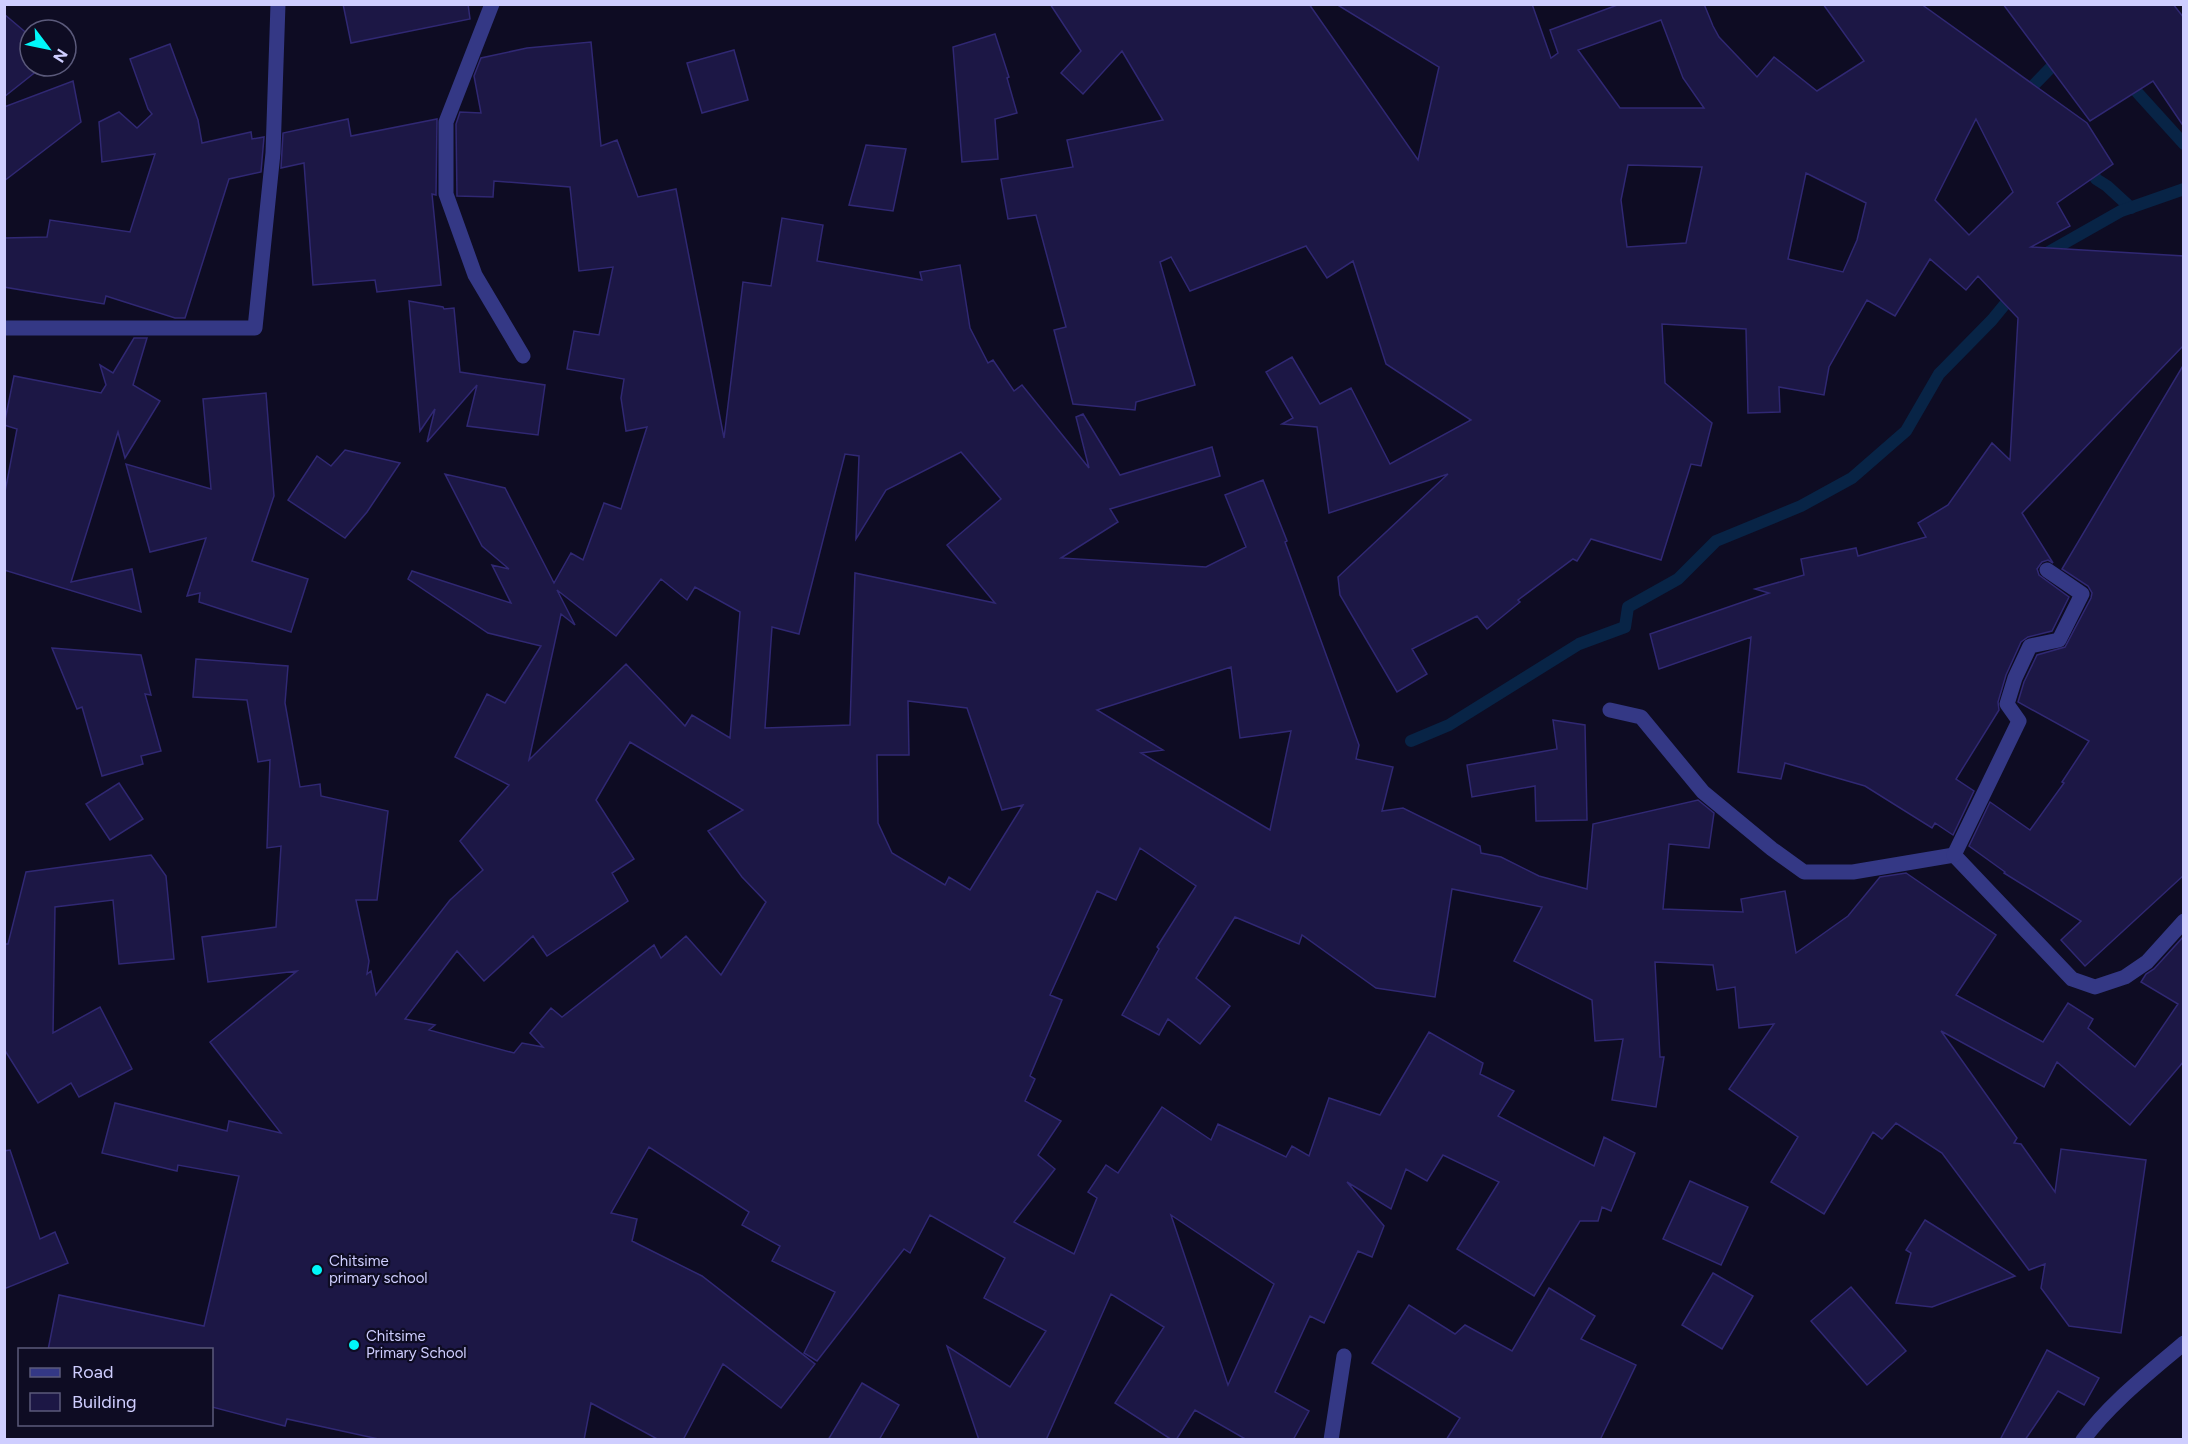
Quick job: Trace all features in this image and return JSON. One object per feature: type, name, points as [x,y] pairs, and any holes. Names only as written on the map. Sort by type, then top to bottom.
[{"type":"street","points":[[4,328],[255,328],[273,153],[278,4]]},
{"type":"street","points":[[492,4],[446,122],[446,194],[475,275],[523,356]]},
{"type":"street","points":[[1954,855],[2019,721],[2007,704],[2015,678],[2030,646],[2060,640],[2082,594],[2047,570]]},
{"type":"street","points":[[1610,710],[1641,717],[1703,792],[1772,849],[1804,872],[1853,872],[1954,855]]},
{"type":"street","points":[[1954,855],[2072,979],[2095,987],[2125,977],[2147,962],[2184,921]]},
{"type":"street","points":[[2083,1440],[2137,1385],[2184,1343]]},
{"type":"street","points":[[1332,1440],[1344,1356]]},
{"type":"building","points":[[343,4],[468,4],[470,19],[351,43]]},
{"type":"building","points":[[1050,4],[1309,4],[1418,160],[1439,67],[1336,4],[1532,4],[1551,58],[1558,53],[1550,30],[1620,4],[1704,4],[1719,37],[1757,77],[1774,57],[1817,91],[1864,61],[1823,4],[1921,4],[2087,123],[2113,164],[2057,203],[2070,226],[2031,247],[2184,256],[2184,345],[2022,513],[2053,563],[2048,560],[2042,562],[2037,569],[2039,575],[2069,597],[2052,631],[2028,637],[2021,642],[2006,675],[1998,702],[1999,710],[1956,779],[1974,791],[1953,835],[1935,823],[1932,828],[1865,786],[1785,763],[1781,779],[1738,772],[1751,637],[1659,669],[1650,634],[1769,593],[1755,589],[1804,575],[1801,559],[1856,548],[1858,556],[1926,537],[1918,523],[1948,505],[1992,443],[2010,460],[2018,318],[1978,276],[1966,290],[1930,259],[1895,316],[1867,300],[1829,367],[1824,395],[1779,387],[1780,412],[1748,413],[1746,329],[1662,324],[1665,383],[1712,423],[1701,466],[1691,464],[1661,560],[1591,539],[1577,561],[1573,559],[1518,600],[1520,602],[1487,629],[1477,616],[1412,649],[1427,674],[1397,692],[1340,595],[1338,577],[1448,474],[1329,513],[1317,427],[1282,424],[1293,418],[1266,372],[1292,357],[1320,404],[1351,388],[1390,464],[1471,420],[1386,364],[1353,261],[1327,278],[1306,246],[1190,291],[1171,257],[1160,262],[1195,385],[1136,402],[1135,410],[1073,404],[1054,330],[1066,327],[1036,215],[1008,219],[1001,179],[1073,167],[1067,140],[1163,120],[1122,51],[1083,94],[1061,73],[1081,51]],"holes":[[[1661,20],[1683,78],[1704,108],[1620,108],[1578,50]],[[1976,119],[2013,192],[1969,235],[1935,200]],[[1628,165],[1702,167],[1686,243],[1627,247],[1621,200]],[[1806,173],[1866,203],[1857,240],[1843,272],[1788,259]]]},
{"type":"building","points":[[2003,4],[2173,4],[2184,18],[2184,127],[2153,81],[2090,121]]},
{"type":"building","points":[[4,14],[18,26],[18,78],[28,78],[4,97]]},
{"type":"building","points":[[995,34],[1009,77],[1007,78],[1017,113],[995,119],[998,159],[962,162],[953,47]]},
{"type":"building","points":[[591,42],[601,146],[617,140],[638,197],[676,189],[724,438],[743,282],[771,286],[782,218],[823,225],[817,261],[922,280],[920,272],[960,265],[970,328],[988,363],[993,360],[1014,391],[1022,385],[1089,468],[1076,417],[1083,414],[1120,475],[1212,447],[1220,476],[1110,509],[1118,522],[1061,558],[1206,567],[1246,547],[1225,495],[1263,480],[1359,745],[1356,759],[1393,767],[1382,811],[1403,808],[1480,846],[1481,853],[1501,857],[1539,876],[1587,889],[1593,824],[1698,800],[1714,813],[1709,848],[1669,844],[1663,909],[1743,912],[1741,899],[1785,891],[1796,953],[1848,916],[1880,877],[1906,873],[1996,935],[1956,995],[2043,1042],[2068,1003],[2093,1019],[2088,1028],[2135,1067],[2178,1004],[2141,982],[2146,974],[2154,969],[2184,936],[2184,1061],[2130,1125],[2057,1062],[2044,1087],[1941,1031],[2017,1138],[2014,1143],[2021,1144],[2055,1192],[2061,1149],[2146,1160],[2121,1333],[2069,1326],[2041,1288],[2045,1264],[2029,1270],[1942,1153],[1896,1123],[1882,1139],[1873,1132],[1824,1214],[1771,1182],[1798,1137],[1729,1089],[1774,1024],[1739,1028],[1735,987],[1717,990],[1713,965],[1655,962],[1660,1057],[1664,1057],[1656,1107],[1612,1100],[1623,1039],[1595,1041],[1592,1000],[1514,961],[1542,907],[1452,889],[1435,997],[1376,988],[1302,935],[1299,944],[1235,917],[1196,978],[1230,1006],[1200,1044],[1168,1019],[1159,1035],[1122,1015],[1159,949],[1157,947],[1196,886],[1140,848],[1116,900],[1097,891],[1050,995],[1062,1000],[1030,1076],[1035,1079],[1025,1101],[1061,1121],[1038,1155],[1055,1169],[1014,1222],[1074,1254],[1097,1198],[1088,1192],[1106,1165],[1118,1173],[1162,1107],[1211,1140],[1218,1124],[1286,1157],[1292,1146],[1309,1156],[1329,1098],[1380,1115],[1429,1032],[1483,1063],[1480,1074],[1514,1091],[1498,1116],[1594,1166],[1604,1137],[1635,1153],[1611,1211],[1602,1207],[1598,1221],[1580,1221],[1534,1296],[1457,1249],[1499,1182],[1443,1155],[1427,1181],[1406,1169],[1391,1209],[1347,1182],[1384,1226],[1372,1257],[1358,1251],[1324,1323],[1310,1316],[1275,1392],[1309,1411],[1293,1440],[1247,1440],[1195,1410],[1176,1440],[1172,1440],[1115,1403],[1164,1327],[1111,1294],[1046,1440],[979,1440],[947,1346],[1010,1387],[1046,1331],[984,1298],[1005,1258],[930,1215],[910,1253],[904,1249],[817,1361],[804,1353],[835,1292],[772,1261],[780,1246],[742,1225],[749,1212],[649,1147],[611,1213],[637,1219],[632,1241],[702,1276],[815,1364],[781,1408],[723,1364],[683,1440],[659,1440],[591,1403],[584,1440],[383,1440],[287,1419],[285,1426],[213,1407],[213,1348],[48,1348],[59,1295],[204,1326],[239,1176],[178,1165],[177,1171],[102,1153],[115,1103],[227,1131],[229,1121],[281,1133],[210,1042],[297,971],[208,982],[202,937],[276,927],[281,846],[267,848],[270,760],[258,762],[247,700],[193,697],[196,659],[288,666],[285,703],[300,787],[320,784],[321,796],[388,811],[377,900],[356,900],[369,961],[367,974],[371,971],[376,995],[450,900],[483,870],[460,841],[509,785],[455,757],[487,694],[505,703],[541,646],[488,633],[408,579],[412,571],[511,603],[492,565],[509,569],[482,546],[445,474],[505,488],[554,583],[571,553],[583,560],[604,503],[621,509],[647,427],[626,431],[621,398],[624,379],[567,369],[574,331],[599,335],[613,267],[579,271],[570,187],[494,181],[493,197],[457,196],[456,124],[460,112],[481,113],[474,76],[481,58],[527,48]],"holes":[[[961,452],[1001,499],[947,545],[995,603],[855,573],[850,725],[765,728],[772,627],[799,634],[845,454],[859,456],[856,539],[886,490]],[[661,579],[687,600],[695,587],[740,612],[730,738],[692,715],[685,726],[626,664],[529,760],[561,614],[575,625],[557,590],[616,636]],[[1231,667],[1240,738],[1291,731],[1270,830],[1141,753],[1163,750],[1097,710]],[[908,701],[967,708],[1002,810],[1023,805],[970,890],[949,877],[945,885],[892,853],[878,823],[877,755],[909,755]],[[630,742],[743,810],[708,831],[742,877],[766,902],[721,975],[686,936],[661,958],[654,945],[562,1017],[551,1008],[530,1033],[543,1047],[522,1043],[514,1053],[429,1030],[435,1025],[405,1019],[457,951],[484,981],[533,936],[547,956],[628,901],[612,873],[634,859],[596,800]],[[1171,1215],[1274,1284],[1228,1385]]]},
{"type":"building","points":[[170,44],[198,120],[202,143],[251,132],[252,139],[264,137],[261,172],[229,179],[185,318],[175,318],[106,296],[104,304],[4,287],[4,238],[47,237],[50,220],[130,232],[155,154],[102,162],[99,122],[119,112],[137,128],[152,114],[148,109],[130,59]]},
{"type":"building","points":[[734,50],[748,100],[702,113],[687,63]]},
{"type":"building","points":[[73,81],[81,122],[4,181],[4,107]]},
{"type":"building","points":[[348,119],[351,136],[437,119],[436,195],[432,194],[441,285],[377,292],[375,280],[313,285],[304,163],[281,168],[283,133]]},
{"type":"building","points":[[866,145],[906,149],[893,211],[849,205]]},
{"type":"building","points":[[409,301],[444,309],[454,308],[460,372],[545,385],[538,435],[467,426],[477,385],[427,442],[435,409],[420,431]]},
{"type":"building","points":[[134,338],[147,338],[133,385],[160,401],[125,458],[118,432],[71,582],[132,569],[141,612],[4,570],[4,497],[17,429],[4,425],[14,376],[101,393],[106,385],[100,365],[113,373]]},
{"type":"building","points":[[2184,364],[2184,875],[2085,966],[2061,940],[2081,921],[2004,873],[1969,846],[1990,802],[2030,830],[2064,783],[2062,782],[2089,741],[2018,702],[2024,682],[2037,655],[2065,647],[2091,598],[2092,593],[2088,586],[2062,569]]},
{"type":"building","points":[[266,393],[274,496],[252,561],[308,579],[291,632],[199,602],[200,593],[187,596],[206,538],[150,552],[126,464],[211,489],[203,399]]},
{"type":"building","points":[[345,450],[400,463],[367,512],[345,538],[288,500],[317,456],[331,466]]},
{"type":"building","points":[[52,648],[141,655],[151,695],[145,694],[161,751],[141,756],[143,764],[102,776],[82,707],[77,709]]},
{"type":"building","points":[[1553,720],[1585,725],[1587,820],[1536,821],[1535,786],[1472,797],[1467,765],[1557,749]]},
{"type":"building","points":[[119,783],[143,819],[110,840],[86,804]]},
{"type":"building","points":[[151,855],[166,876],[174,959],[119,964],[113,900],[55,907],[53,1033],[100,1007],[132,1069],[79,1097],[71,1083],[38,1103],[4,1049],[4,944],[8,944],[26,872]]},
{"type":"building","points":[[10,1150],[40,1239],[55,1232],[68,1263],[4,1289],[4,1151]]},
{"type":"building","points":[[1690,1181],[1748,1207],[1721,1265],[1663,1239]]},
{"type":"building","points":[[1925,1220],[2015,1276],[1932,1307],[1896,1303],[1911,1253],[1906,1250]]},
{"type":"building","points":[[1713,1273],[1753,1296],[1722,1349],[1682,1325]]},
{"type":"building","points":[[1851,1287],[1906,1351],[1867,1385],[1811,1321]]},
{"type":"building","points":[[1549,1288],[1595,1316],[1581,1339],[1636,1365],[1600,1440],[1446,1440],[1460,1418],[1372,1363],[1409,1305],[1455,1334],[1465,1325],[1512,1351]]},
{"type":"building","points":[[2047,1350],[2099,1378],[2084,1405],[2058,1391],[2025,1440],[2000,1440]]},
{"type":"building","points":[[862,1383],[899,1405],[879,1440],[828,1440]]},
{"type":"waterway","points":[[2024,95],[2062,56]]},
{"type":"waterway","points":[[2126,80],[2184,144]]},
{"type":"waterway","points":[[2086,164],[2090,165],[2096,179],[2131,208]]},
{"type":"waterway","points":[[2043,258],[2047,253],[2121,211],[2184,189]]},
{"type":"waterway","points":[[1411,741],[1449,725],[1579,644],[1625,627],[1628,607],[1678,579],[1716,541],[1801,506],[1852,478],[1906,431],[1939,374],[1992,320],[2015,292]]},
{"type":"place","name":"Chitsime primary school","points":[[317,1270]]},
{"type":"place","name":"Chitsime Primary School","points":[[354,1345]]}]
